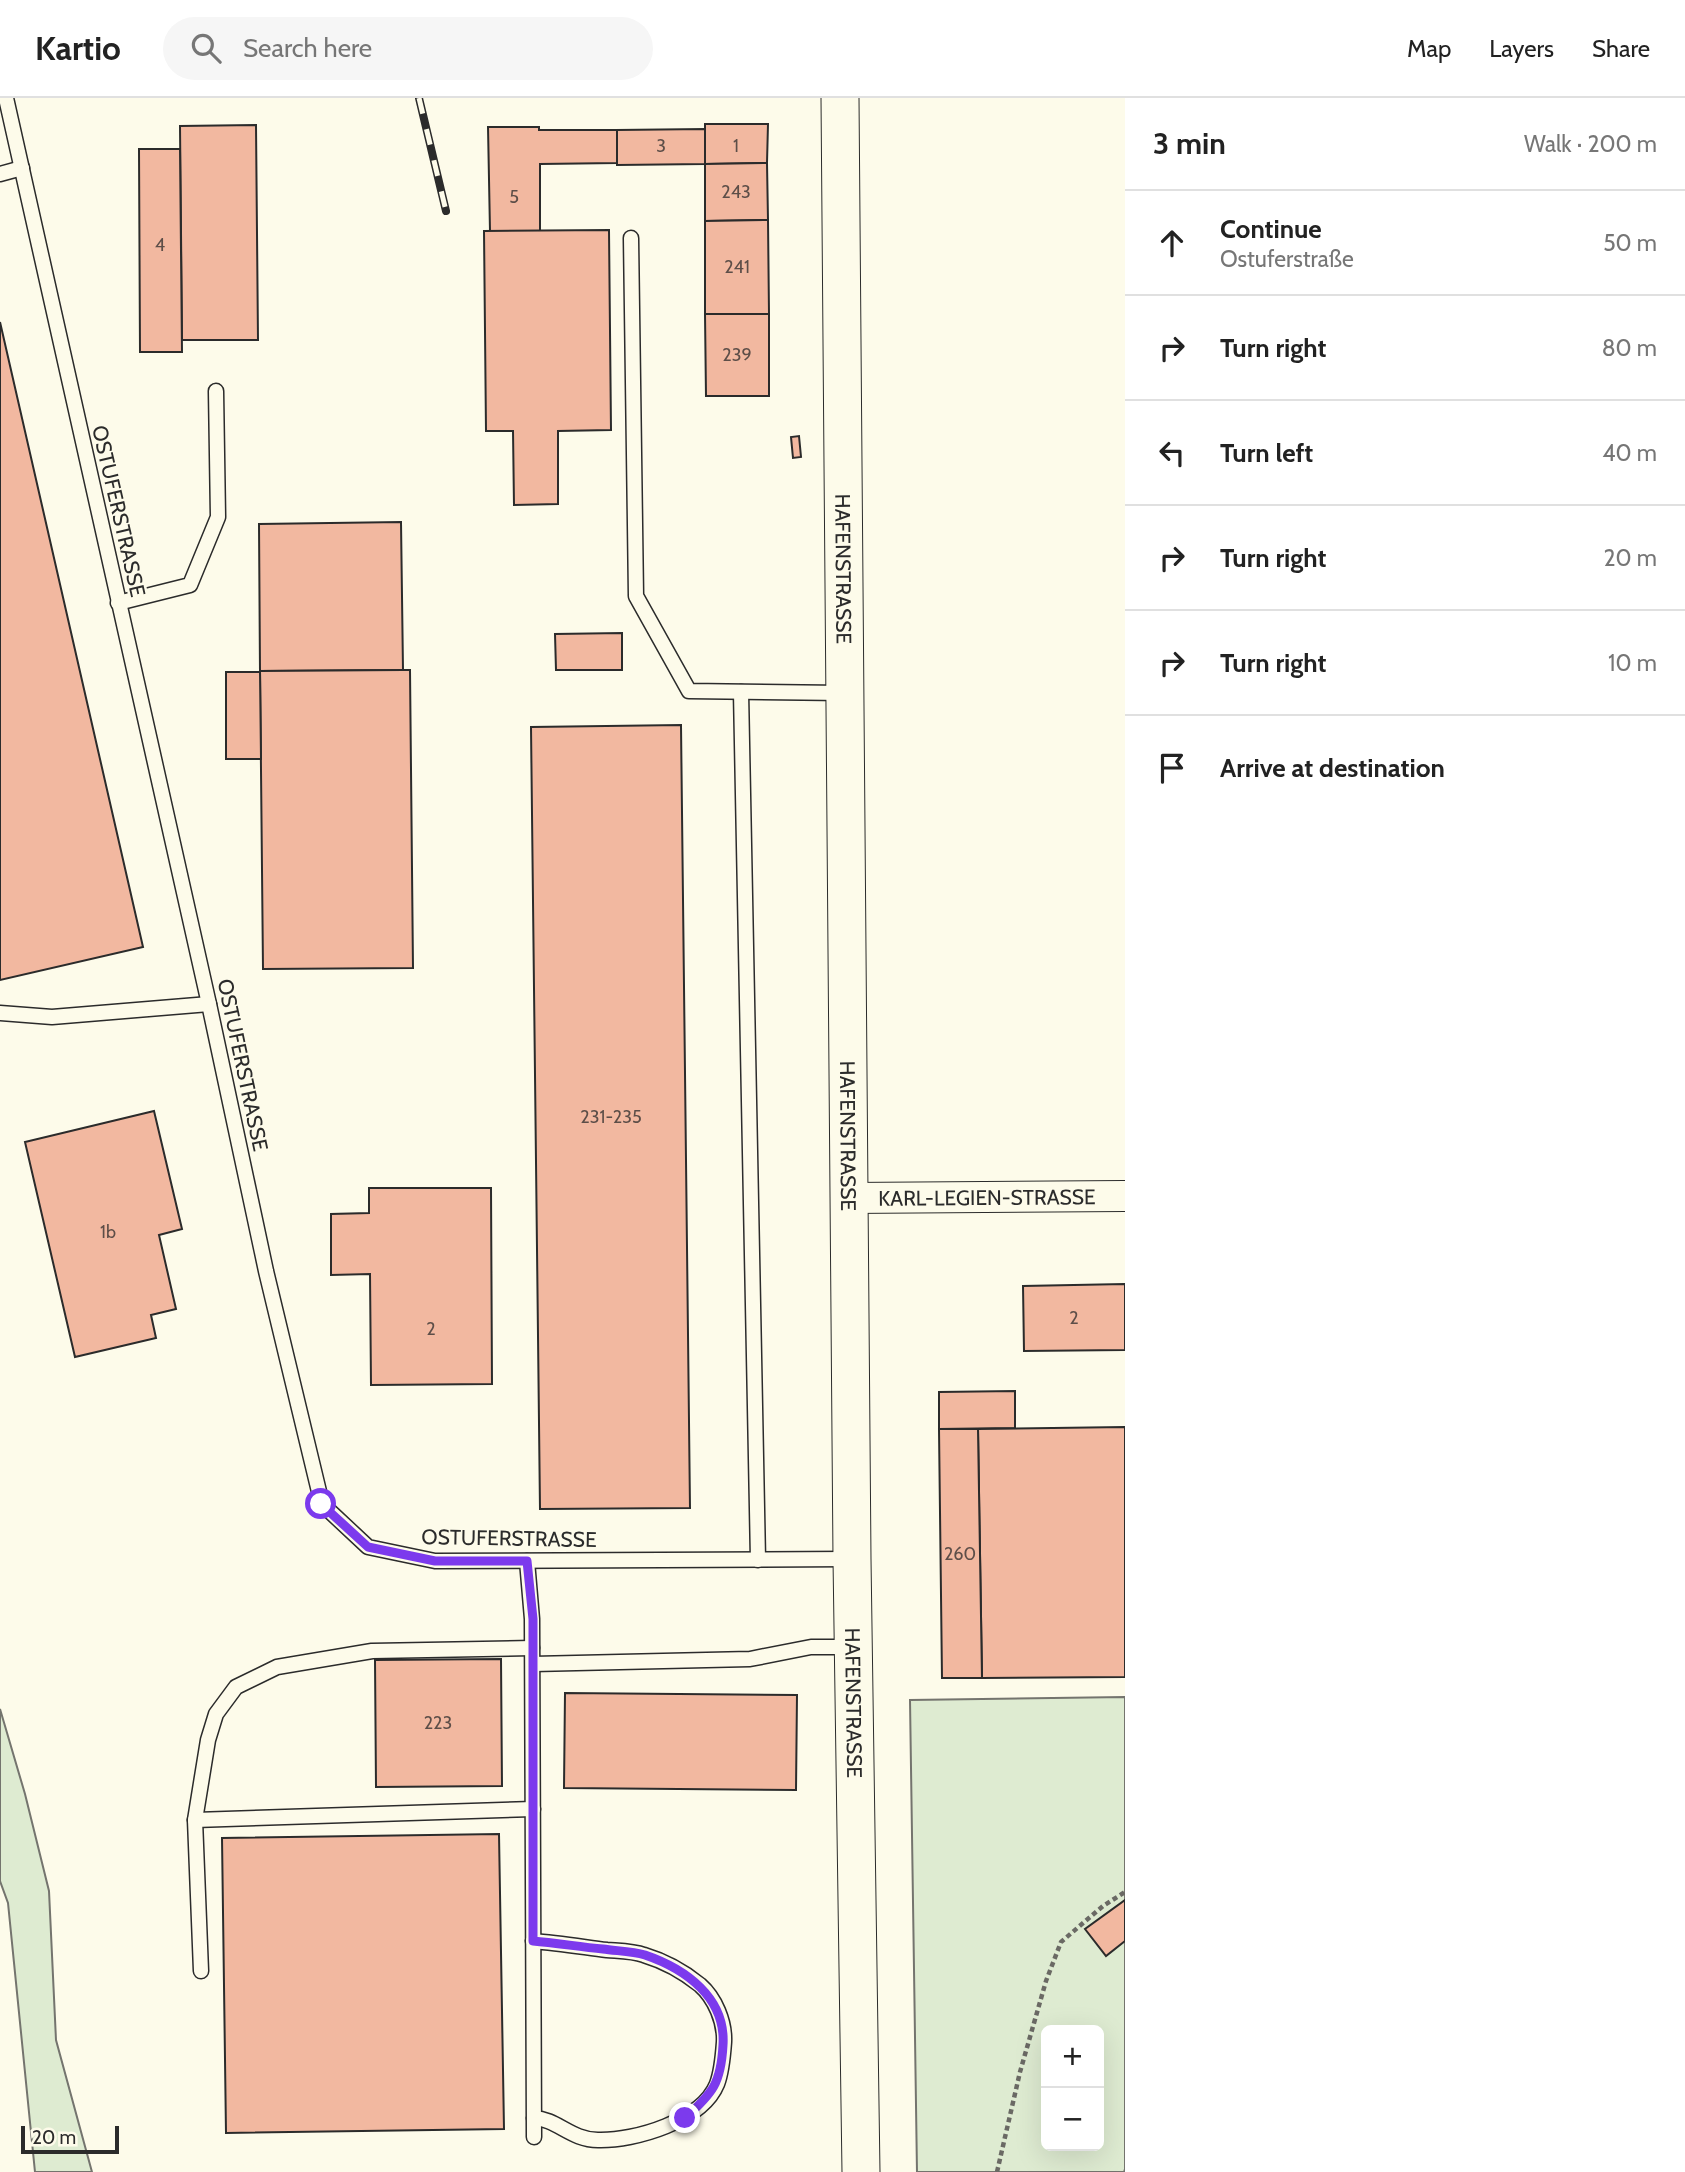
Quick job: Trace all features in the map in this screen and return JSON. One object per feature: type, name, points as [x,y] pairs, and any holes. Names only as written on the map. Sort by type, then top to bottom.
[{"type":"street","name":"HAFENSTRASSE","points":[[840,98],[852,1559],[861,2172]]},
{"type":"street","name":"KARL-LEGIEN-STRASSE","points":[[849,1198],[1125,1196]]},
{"type":"lane","name":"OSTUFERSTRASSE","points":[[6,98],[209,1004],[266,1271],[321,1504],[368,1547],[435,1561],[852,1559]]},
{"type":"lane","points":[[0,174],[22,168]]},
{"type":"lane","points":[[631,237],[636,596],[689,691],[845,694]]},
{"type":"lane","points":[[118,603],[190,585],[218,517],[216,391]]},
{"type":"lane","points":[[741,692],[758,1560]]},
{"type":"lane","points":[[0,1013],[52,1017],[209,1004]]},
{"type":"lane","points":[[527,1561],[533,1619],[534,2137]]},
{"type":"lane","points":[[533,1664],[751,1659],[811,1647],[853,1647]]},
{"type":"lane","points":[[201,1971],[195,1821],[212,1727],[216,1714],[236,1687],[277,1667],[372,1651],[533,1648]]},
{"type":"lane","points":[[195,1821],[533,1809]]},
{"type":"lane","points":[[533,1941],[643,1954],[675,1968],[702,1987],[717,2007],[724,2033],[723,2060],[716,2085],[685,2118],[662,2129],[598,2140],[577,2137],[543,2118],[534,2118]]},
{"type":"path","points":[[997,2172],[1020,2072],[1046,1981],[1061,1942],[1103,1906],[1125,1892]]},
{"type":"green space","points":[[1125,1697],[1124,2172],[917,2172],[910,1700]]},
{"type":"green space","points":[[0,1709],[49,1891],[56,2040],[92,2172],[35,2172],[8,1903],[0,1881]]},
{"type":"building","points":[[705,124],[768,124],[767,163],[705,164]]},
{"type":"building","points":[[256,125],[258,340],[182,340],[180,126]]},
{"type":"building","points":[[488,127],[617,130],[617,163],[540,164],[540,231],[490,231]]},
{"type":"building","points":[[705,129],[705,164],[617,165],[617,130]]},
{"type":"building","points":[[139,149],[180,149],[182,352],[140,352]]},
{"type":"building","points":[[767,163],[768,220],[705,221],[705,164]]},
{"type":"building","points":[[768,220],[769,314],[705,314],[705,221]]},
{"type":"building","points":[[609,230],[611,430],[558,431],[558,504],[514,505],[513,431],[486,431],[484,231]]},
{"type":"building","points":[[705,314],[769,314],[769,396],[706,396]]},
{"type":"building","points":[[0,322],[143,947],[0,980]]},
{"type":"building","points":[[799,436],[801,457],[793,458],[791,437]]},
{"type":"building","points":[[401,522],[403,670],[260,671],[259,524]]},
{"type":"building","points":[[622,633],[622,670],[556,670],[555,634]]},
{"type":"building","points":[[410,670],[413,968],[263,969],[260,671]]},
{"type":"building","points":[[226,672],[260,672],[261,759],[226,759]]},
{"type":"building","points":[[681,725],[690,1508],[540,1509],[531,727]]},
{"type":"building","points":[[154,1111],[182,1229],[159,1235],[176,1309],[151,1315],[156,1338],[75,1357],[25,1142]]},
{"type":"building","points":[[369,1188],[491,1188],[492,1384],[371,1385],[370,1274],[331,1275],[331,1214],[369,1213]]},
{"type":"building","points":[[1125,1284],[1125,1350],[1024,1351],[1023,1286]]},
{"type":"building","points":[[1015,1391],[1015,1428],[939,1429],[939,1392]]},
{"type":"building","points":[[1125,1427],[1125,1677],[982,1678],[978,1429]]},
{"type":"building","points":[[939,1429],[978,1429],[982,1678],[942,1678]]},
{"type":"building","points":[[501,1659],[502,1786],[376,1787],[375,1660]]},
{"type":"building","points":[[565,1693],[797,1695],[796,1790],[564,1788]]},
{"type":"building","points":[[499,1834],[504,2129],[226,2133],[222,1838]]},
{"type":"building","points":[[1125,1900],[1125,1941],[1106,1956],[1085,1929]]},
{"type":"railway","points":[[419,98],[446,211]]},
{"type":"route","points":[[321,1504],[368,1547],[435,1561],[527,1561],[533,1619],[533,1941],[643,1954],[675,1968],[702,1987],[717,2007],[724,2033],[723,2060],[716,2085],[685,2118]]}]
